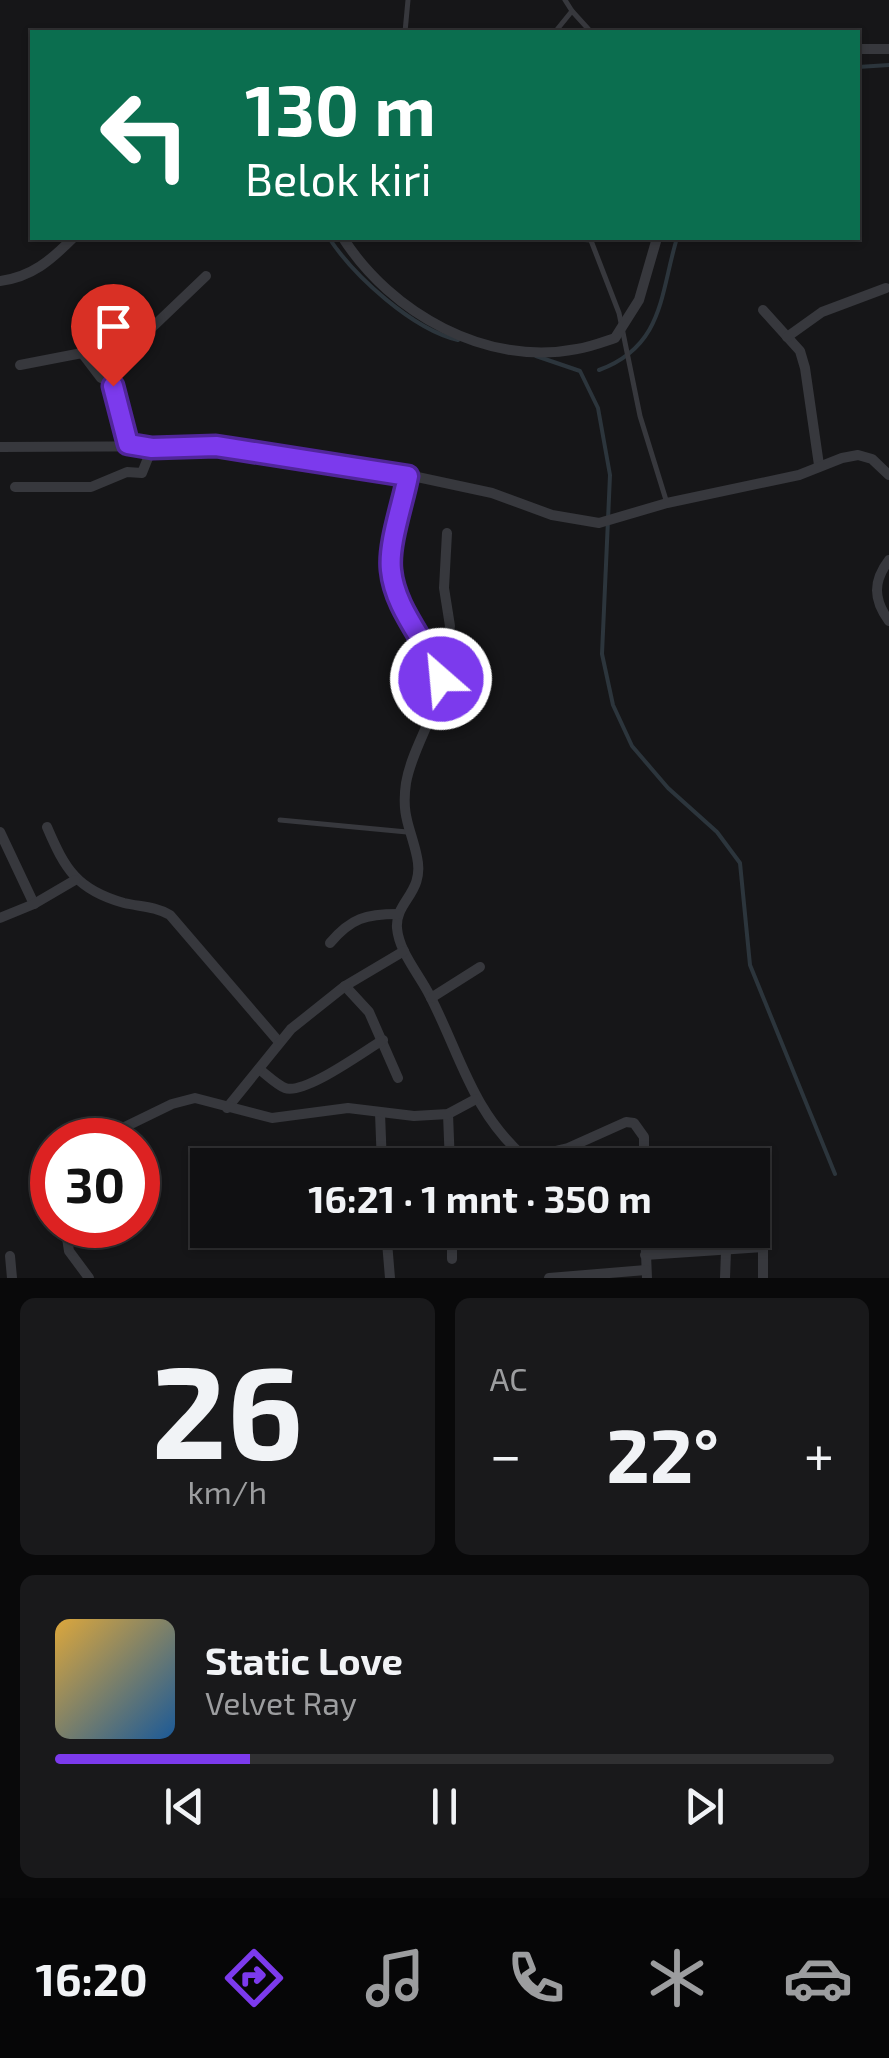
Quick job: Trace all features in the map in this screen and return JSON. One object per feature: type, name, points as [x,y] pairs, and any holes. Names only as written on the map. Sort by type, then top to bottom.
[{"type":"street","points":[[860,49],[889,49]]},
{"type":"street","points":[[0,281],[47,264],[70,240]]},
{"type":"street","points":[[345,240],[361,266],[384,287],[468,340],[504,349],[576,350],[621,337],[638,300],[656,240]]},
{"type":"street","points":[[128,444],[111,381],[140,339],[206,276]]},
{"type":"street","points":[[787,337],[822,312],[886,288]]},
{"type":"street","points":[[763,310],[800,351],[819,465]]},
{"type":"street","points":[[20,365],[82,353],[101,378],[111,381]]},
{"type":"street","points":[[0,447],[216,446],[492,492],[552,515],[599,523],[667,503],[799,475],[819,465],[889,454]]},
{"type":"street","points":[[15,487],[95,487],[128,472],[142,473],[152,448]]},
{"type":"street","points":[[872,459],[889,475]]},
{"type":"street","points":[[408,476],[391,570],[397,593],[441,679]]},
{"type":"street","points":[[447,533],[444,588],[450,626],[441,679],[404,800],[408,832],[417,857],[418,885],[398,914],[397,930],[404,951],[431,998],[457,1063],[476,1099],[512,1148]]},
{"type":"street","points":[[889,560],[878,574],[876,584],[879,606],[889,621]]},
{"type":"street","points":[[47,827],[75,880],[124,903],[154,906],[170,915],[280,1042]]},
{"type":"street","points":[[0,832],[34,904]]},
{"type":"street","points":[[0,918],[75,880]]},
{"type":"street","points":[[330,943],[344,926],[360,916],[398,914]]},
{"type":"street","points":[[226,1108],[291,1029],[346,986],[404,951]]},
{"type":"street","points":[[431,998],[480,967]]},
{"type":"street","points":[[346,986],[370,1012],[398,1078]]},
{"type":"street","points":[[259,1069],[284,1087],[294,1089],[310,1084],[383,1040]]},
{"type":"street","points":[[145,1118],[186,1099],[212,1101],[272,1118],[348,1108],[414,1116],[448,1114],[476,1099]]},
{"type":"street","points":[[380,1112],[381,1148]]},
{"type":"street","points":[[448,1114],[449,1148]]},
{"type":"street","points":[[568,1148],[626,1122],[634,1122],[640,1128],[642,1148]]},
{"type":"street","points":[[69,1248],[89,1278]]},
{"type":"street","points":[[388,1248],[390,1278]]},
{"type":"street","points":[[452,1248],[452,1259]]},
{"type":"street","points":[[549,1278],[646,1274],[645,1248]]},
{"type":"street","points":[[645,1255],[754,1248]]},
{"type":"street","points":[[763,1248],[763,1278]]},
{"type":"street","points":[[726,1251],[726,1278]]},
{"type":"street","points":[[10,1256],[12,1278]]},
{"type":"lane","points":[[405,30],[408,0]]},
{"type":"lane","points":[[565,0],[582,30]]},
{"type":"lane","points":[[558,30],[574,14]]},
{"type":"lane","points":[[574,14],[589,30]]},
{"type":"lane","points":[[590,240],[612,290],[640,416],[667,503]]},
{"type":"lane","points":[[280,820],[408,832]]},
{"type":"waterway","points":[[860,67],[889,65]]},
{"type":"waterway","points":[[330,240],[386,299],[422,325],[458,340]]},
{"type":"waterway","points":[[599,370],[620,360],[648,332],[662,298],[676,240]]},
{"type":"waterway","points":[[536,356],[580,371],[598,408],[610,475],[602,654],[613,705],[632,746],[668,788],[717,832],[740,863],[750,965],[835,1174]]},
{"type":"route","points":[[113,386],[128,444],[152,448],[216,446],[408,476],[391,570],[397,593],[441,679]]}]
